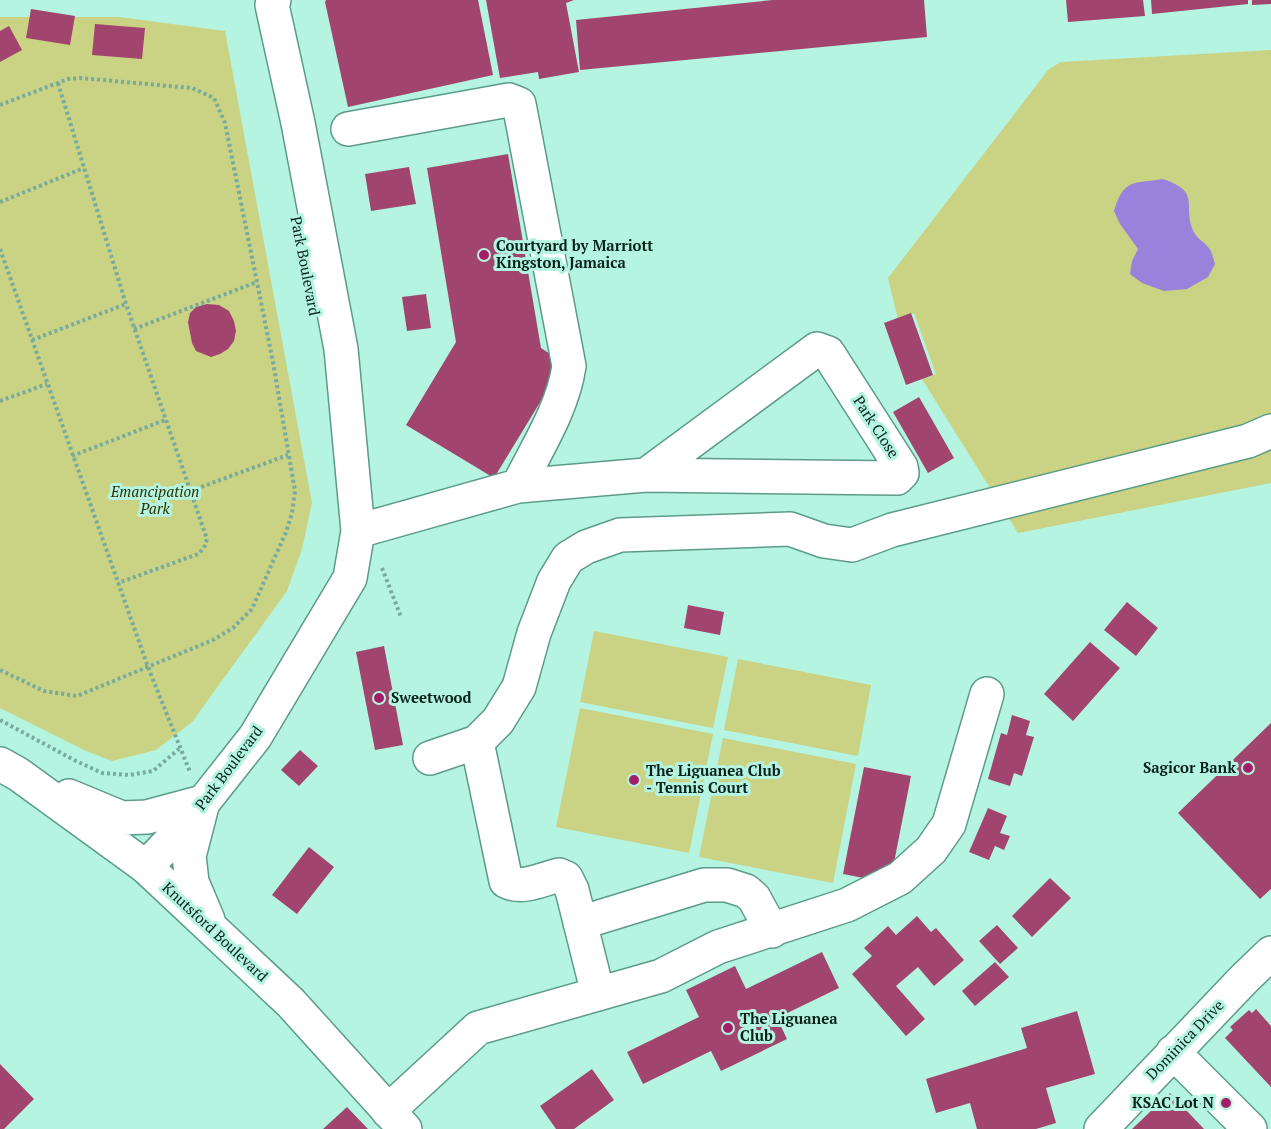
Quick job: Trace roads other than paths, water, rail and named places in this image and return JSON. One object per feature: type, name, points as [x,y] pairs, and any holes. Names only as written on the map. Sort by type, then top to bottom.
[{"type":"street","name":"Park Boulevard","points":[[252,0],[358,531]]},
{"type":"street","name":"Park Boulevard","points":[[146,867],[183,828],[255,737],[350,579],[358,531],[341,349],[300,134],[272,5],[274,0]]},
{"type":"street","points":[[348,129],[509,100],[519,104],[569,366],[567,382],[551,421],[518,486]]},
{"type":"street","name":"Park Close","points":[[358,531],[518,486],[646,475],[897,478],[902,473],[901,467],[828,353],[817,349],[646,475]]},
{"type":"street","points":[[430,758],[477,742],[498,721],[519,687],[534,633],[554,581],[568,558],[586,547],[620,535],[790,529],[824,541],[852,545],[903,528],[1248,441],[1271,431]]},
{"type":"street","points":[[397,1120],[478,1028],[661,976],[718,947],[847,905],[900,878],[932,850],[949,824],[987,694]]},
{"type":"street","points":[[477,742],[506,881],[512,885],[521,885],[559,874],[566,878],[572,890],[598,994]]},
{"type":"street","points":[[9,769],[122,818],[147,817],[203,802],[189,856],[192,882],[212,931]]},
{"type":"street","name":"Knutsford Boulevard","points":[[9,769],[146,867],[291,1004],[397,1120]]},
{"type":"street","points":[[580,923],[704,885],[727,885],[746,891],[754,898],[772,931]]},
{"type":"street","name":"Dominica Drive","points":[[1101,1129],[1271,953]]},
{"type":"street","points":[[1173,1052],[1250,1129]]},
{"type":"place","name":"Courtyard by Marriott Kingston, Jamaica","points":[[484,255]]},
{"type":"place","name":"Sweetwood","points":[[379,698]]},
{"type":"place","name":"Sagicor Bank","points":[[1248,768]]},
{"type":"place","name":"The Liguanea Club - Tennis Court","points":[[634,780]]},
{"type":"place","name":"The Liguanea Club","points":[[728,1028]]},
{"type":"place","name":"KSAC Lot N","points":[[1226,1103]]},
{"type":"park label","name":"Emancipation Park","points":[[155,500]]}]
